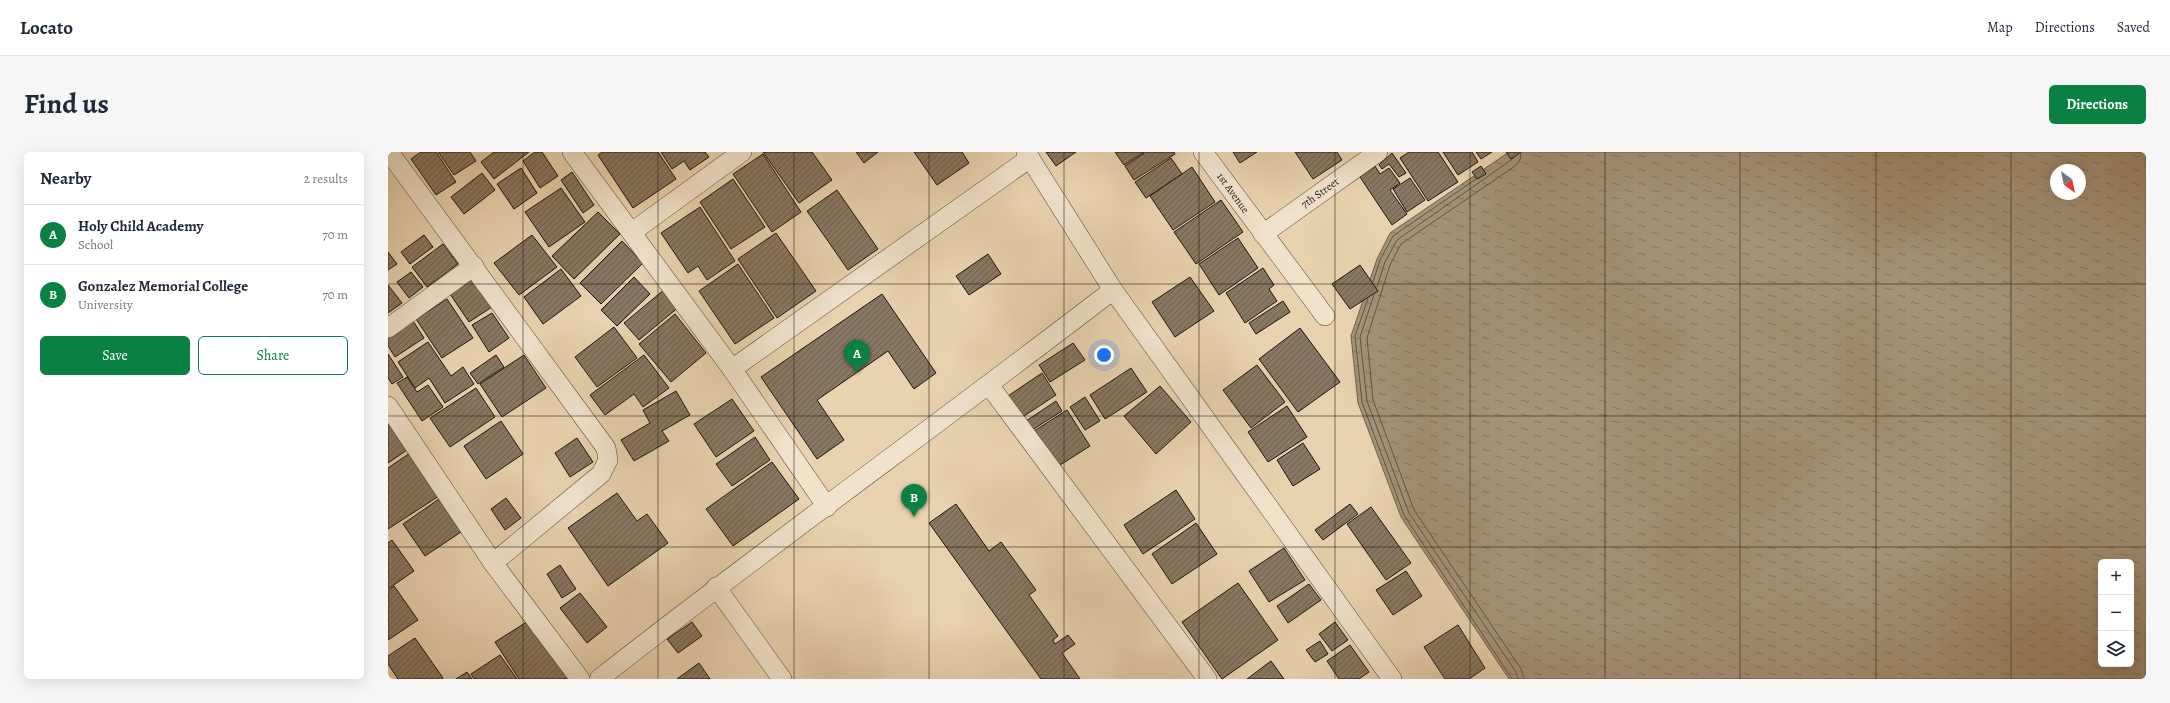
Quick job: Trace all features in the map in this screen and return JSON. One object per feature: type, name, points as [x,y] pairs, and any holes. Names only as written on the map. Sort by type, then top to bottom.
[{"type":"street","points":[[389,152],[606,448],[608,460],[601,474],[493,563]]},
{"type":"street","points":[[572,152],[732,369],[827,507]]},
{"type":"street","points":[[632,232],[742,152]]},
{"type":"street","name":"1st Avenue","points":[[1203,152],[1325,316]]},
{"type":"street","name":"7th Street","points":[[1263,234],[1378,152]]},
{"type":"street","points":[[732,369],[1028,155],[1112,290],[1392,679]]},
{"type":"street","points":[[388,328],[474,266]]},
{"type":"street","points":[[599,679],[716,587],[827,507],[1112,290]]},
{"type":"street","points":[[989,385],[1207,679]]},
{"type":"street","points":[[388,406],[493,563],[580,679]]},
{"type":"street","points":[[716,587],[782,679]]},
{"type":"water","points":[[1509,152],[2146,152],[2146,679],[1509,679],[1401,517],[1358,403],[1351,336],[1377,259],[1390,233]]},
{"type":"building","points":[[421,152],[436,152],[456,182],[436,195],[411,159]]},
{"type":"building","points":[[438,152],[470,152],[476,161],[454,175]]},
{"type":"building","points":[[494,152],[529,152],[494,179],[481,162]]},
{"type":"building","points":[[535,152],[542,152],[558,176],[540,188],[523,161]]},
{"type":"building","points":[[602,152],[658,152],[676,179],[633,208],[598,155]]},
{"type":"building","points":[[661,152],[705,152],[709,157],[690,170],[684,161],[672,169]]},
{"type":"building","points":[[763,152],[812,152],[832,180],[799,203]]},
{"type":"building","points":[[856,152],[878,152],[864,163]]},
{"type":"building","points":[[914,152],[962,152],[969,163],[937,185]]},
{"type":"building","points":[[1046,152],[1076,152],[1056,166]]},
{"type":"building","points":[[1115,152],[1144,152],[1124,165]]},
{"type":"building","points":[[1146,152],[1174,152],[1175,154],[1134,180],[1125,166]]},
{"type":"building","points":[[1233,152],[1257,152],[1240,163]]},
{"type":"building","points":[[1295,152],[1337,152],[1342,160],[1313,179]]},
{"type":"building","points":[[1409,152],[1438,152],[1458,182],[1428,201],[1400,158]]},
{"type":"building","points":[[1443,152],[1472,152],[1478,162],[1458,175]]},
{"type":"building","points":[[1476,152],[1492,152],[1481,159]]},
{"type":"building","points":[[1506,152],[1521,152],[1511,159]]},
{"type":"building","points":[[1392,153],[1406,173],[1399,177],[1389,164],[1382,169],[1379,165]]},
{"type":"building","points":[[763,154],[801,212],[772,232],[733,174]]},
{"type":"building","points":[[1171,158],[1182,174],[1146,198],[1135,182]]},
{"type":"building","points":[[1375,166],[1380,174],[1389,168],[1400,183],[1390,190],[1407,214],[1392,225],[1360,177]]},
{"type":"building","points":[[1481,166],[1486,174],[1477,179],[1472,172]]},
{"type":"building","points":[[1192,167],[1215,202],[1173,230],[1150,196]]},
{"type":"building","points":[[521,168],[537,193],[514,209],[497,184]]},
{"type":"building","points":[[572,172],[594,205],[583,213],[561,180]]},
{"type":"building","points":[[482,173],[495,190],[464,214],[451,197]]},
{"type":"building","points":[[1410,178],[1425,200],[1407,212],[1393,189]]},
{"type":"building","points":[[733,179],[765,227],[731,249],[700,202]]},
{"type":"building","points":[[561,188],[585,222],[549,247],[525,212]]},
{"type":"building","points":[[837,190],[878,249],[848,270],[807,211]]},
{"type":"building","points":[[1221,200],[1243,232],[1196,264],[1174,232]]},
{"type":"building","points":[[700,207],[735,261],[707,280],[698,266],[688,273],[661,233]]},
{"type":"building","points":[[598,212],[620,234],[574,279],[552,256]]},
{"type":"building","points":[[776,233],[816,291],[777,318],[738,259]]},
{"type":"building","points":[[424,235],[433,247],[410,264],[401,252]]},
{"type":"building","points":[[532,235],[557,267],[519,295],[494,263]]},
{"type":"building","points":[[1238,238],[1258,268],[1219,295],[1199,264]]},
{"type":"building","points":[[622,241],[643,263],[601,304],[580,283]]},
{"type":"building","points":[[443,244],[458,264],[427,287],[412,267]]},
{"type":"building","points":[[388,252],[397,264],[388,270]]},
{"type":"building","points":[[988,254],[1001,274],[969,295],[956,276]]},
{"type":"building","points":[[738,264],[774,318],[735,344],[699,291]]},
{"type":"building","points":[[1360,265],[1378,291],[1350,309],[1332,284]]},
{"type":"building","points":[[1263,268],[1274,285],[1269,289],[1277,301],[1245,323],[1226,293]]},
{"type":"building","points":[[561,269],[581,296],[543,324],[524,297]]},
{"type":"building","points":[[411,272],[423,287],[409,298],[397,282]]},
{"type":"building","points":[[471,275],[492,307],[469,322],[448,291]]},
{"type":"building","points":[[634,277],[650,294],[617,326],[601,310]]},
{"type":"building","points":[[1190,277],[1214,311],[1175,337],[1152,302]]},
{"type":"building","points":[[388,285],[402,303],[388,313]]},
{"type":"building","points":[[665,289],[680,306],[639,340],[624,323]]},
{"type":"building","points":[[882,294],[936,373],[914,389],[888,351],[817,400],[844,440],[817,459],[761,377]]},
{"type":"building","points":[[447,299],[473,338],[442,358],[416,319]]},
{"type":"building","points":[[1283,301],[1290,312],[1256,334],[1249,323]]},
{"type":"building","points":[[492,313],[509,338],[489,352],[472,325]]},
{"type":"building","points":[[675,314],[706,353],[671,382],[639,344]]},
{"type":"building","points":[[413,321],[424,338],[395,357],[388,346],[388,338]]},
{"type":"building","points":[[614,327],[637,358],[597,387],[575,357]]},
{"type":"building","points":[[1300,328],[1340,382],[1298,412],[1259,359]]},
{"type":"building","points":[[428,342],[451,376],[463,367],[474,384],[445,403],[429,378],[415,388],[398,362]]},
{"type":"building","points":[[1073,343],[1085,360],[1050,382],[1039,365]]},
{"type":"building","points":[[388,354],[403,377],[392,384],[388,378]]},
{"type":"building","points":[[496,355],[504,367],[478,384],[470,373]]},
{"type":"building","points":[[524,355],[546,388],[502,417],[480,384]]},
{"type":"building","points":[[644,355],[669,388],[643,407],[634,394],[605,415],[590,395]]},
{"type":"building","points":[[1257,365],[1285,402],[1251,428],[1223,390]]},
{"type":"building","points":[[1131,368],[1147,392],[1105,419],[1090,395]]},
{"type":"building","points":[[1042,373],[1056,395],[1021,418],[1008,396]]},
{"type":"building","points":[[407,377],[417,392],[428,385],[443,407],[422,421],[397,383]]},
{"type":"building","points":[[1160,386],[1191,422],[1156,454],[1124,416]]},
{"type":"building","points":[[476,388],[495,417],[450,447],[430,418]]},
{"type":"building","points":[[676,391],[690,415],[662,431],[669,441],[634,461],[621,440],[650,423],[643,410]]},
{"type":"building","points":[[1085,397],[1100,421],[1085,430],[1070,407]]},
{"type":"building","points":[[732,399],[754,431],[716,457],[694,424]]},
{"type":"building","points":[[1056,401],[1062,411],[1029,432],[1023,423]]},
{"type":"building","points":[[1287,406],[1307,437],[1268,462],[1248,432]]},
{"type":"building","points":[[1067,410],[1090,446],[1057,467],[1034,431]]},
{"type":"building","points":[[501,421],[523,454],[486,479],[464,446]]},
{"type":"building","points":[[388,423],[407,450],[388,463]]},
{"type":"building","points":[[755,437],[770,460],[732,486],[716,464]]},
{"type":"building","points":[[577,438],[593,462],[570,477],[555,453]]},
{"type":"building","points":[[1303,443],[1320,469],[1293,486],[1277,460]]},
{"type":"building","points":[[410,453],[439,496],[388,529],[388,468]]},
{"type":"building","points":[[772,462],[799,499],[733,546],[706,509]]},
{"type":"building","points":[[1176,490],[1195,519],[1143,554],[1124,525]]},
{"type":"building","points":[[617,493],[637,521],[647,514],[668,543],[608,586],[568,528]]},
{"type":"building","points":[[506,498],[521,518],[505,530],[491,509]]},
{"type":"building","points":[[439,499],[461,532],[425,556],[403,524]]},
{"type":"building","points":[[956,504],[989,551],[1001,542],[1036,590],[1029,595],[1058,636],[1053,640],[1055,644],[1068,635],[1075,644],[1062,653],[1080,679],[1041,679],[929,523]]},
{"type":"building","points":[[1350,504],[1358,514],[1323,540],[1315,530]]},
{"type":"building","points":[[1371,507],[1411,563],[1386,580],[1347,524]]},
{"type":"building","points":[[1196,523],[1217,554],[1172,584],[1152,554]]},
{"type":"building","points":[[392,540],[414,571],[388,589],[388,543]]},
{"type":"building","points":[[1284,548],[1305,580],[1269,602],[1249,571]]},
{"type":"building","points":[[560,565],[576,589],[562,598],[547,574]]},
{"type":"building","points":[[1406,571],[1422,596],[1393,615],[1376,590]]},
{"type":"building","points":[[1238,583],[1278,640],[1222,679],[1182,622]]},
{"type":"building","points":[[1309,584],[1321,600],[1288,623],[1277,606]]},
{"type":"building","points":[[394,586],[418,620],[388,640],[388,591]]},
{"type":"building","points":[[580,593],[607,627],[587,643],[560,608]]},
{"type":"building","points":[[530,620],[568,679],[519,679],[495,642]]},
{"type":"building","points":[[692,622],[702,636],[678,653],[667,639]]},
{"type":"building","points":[[1335,622],[1348,640],[1332,651],[1319,634]]},
{"type":"building","points":[[1458,625],[1485,668],[1469,679],[1445,679],[1424,647]]},
{"type":"building","points":[[415,638],[443,678],[442,679],[398,679],[388,664],[388,656]]},
{"type":"building","points":[[1320,641],[1328,654],[1315,662],[1306,650]]},
{"type":"building","points":[[1350,645],[1369,672],[1359,679],[1339,679],[1327,661]]},
{"type":"building","points":[[500,655],[517,679],[474,679],[471,674]]},
{"type":"building","points":[[1271,661],[1284,679],[1247,679]]},
{"type":"building","points":[[699,663],[710,679],[677,679]]},
{"type":"building","points":[[467,672],[472,679],[456,679]]},
{"type":"place","name":"Holy Child Academy","points":[[857,373]]},
{"type":"place","name":"Gonzalez Memorial College","points":[[914,517]]}]
